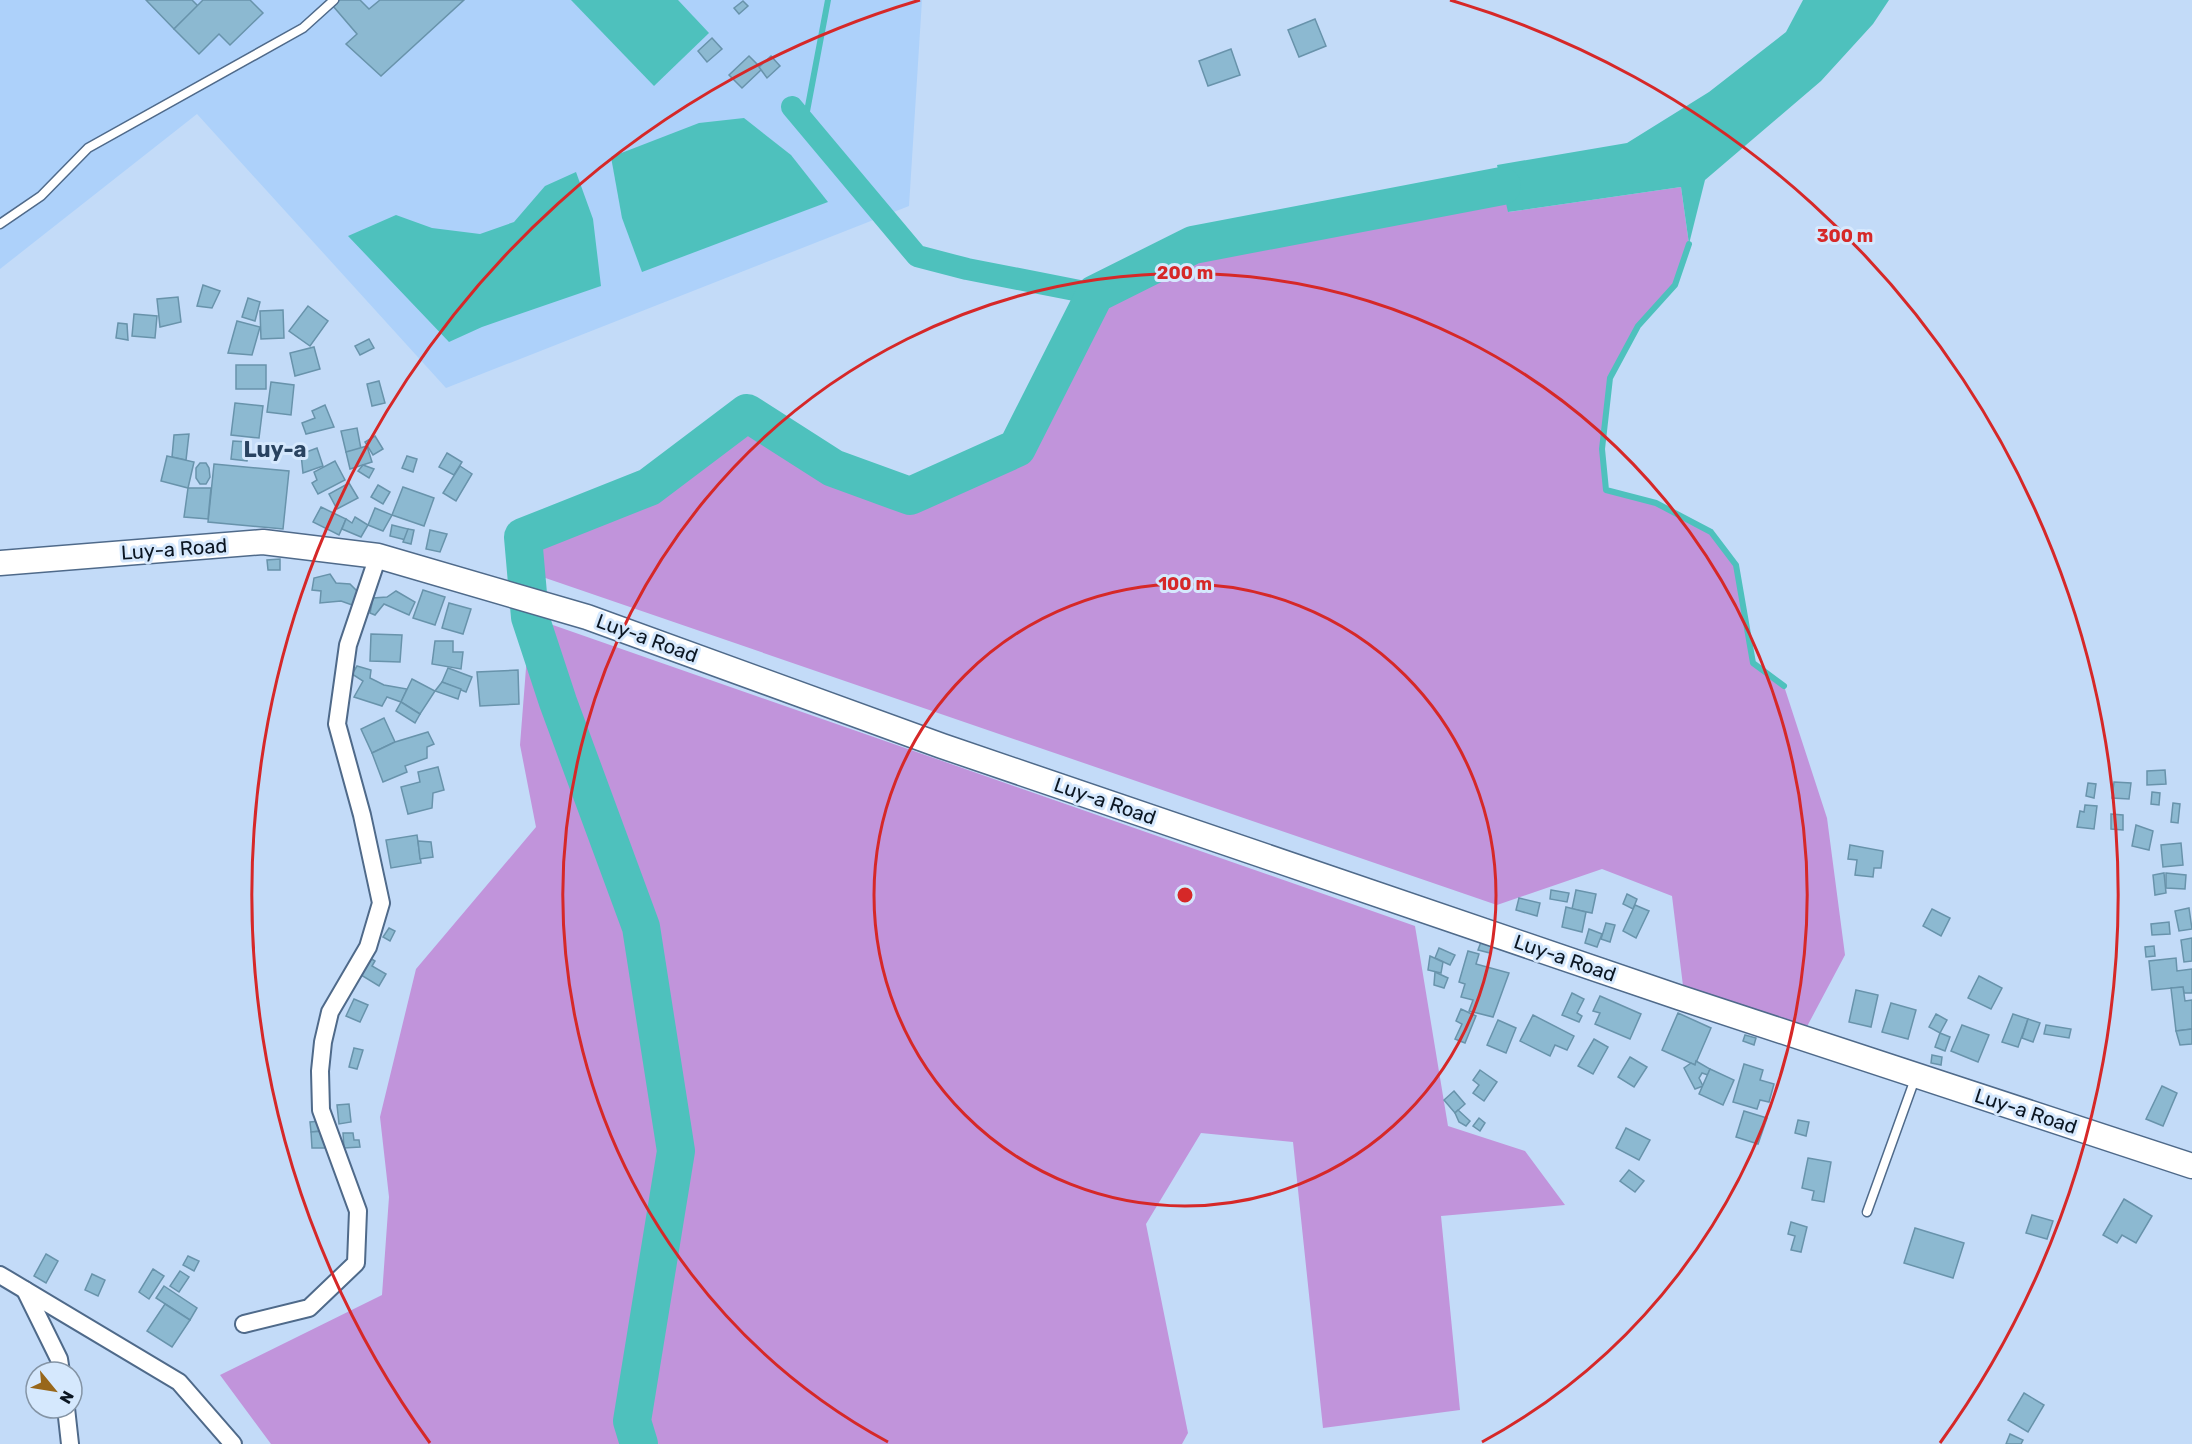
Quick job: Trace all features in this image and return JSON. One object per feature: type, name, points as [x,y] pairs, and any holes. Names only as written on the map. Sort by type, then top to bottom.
[{"type":"main road","name":"Luy-a Road","points":[[0,563],[263,542],[378,556],[587,616],[942,746],[2192,1166]]},
{"type":"street","points":[[244,1324],[309,1308],[356,1263],[358,1211],[321,1110],[320,1071],[323,1042],[330,1012],[368,947],[381,903],[362,814],[337,724],[348,645],[378,556]]},
{"type":"street","points":[[0,1275],[179,1382],[233,1444]]},
{"type":"street","points":[[24,1289],[59,1360]]},
{"type":"street","points":[[67,1420],[70,1444]]},
{"type":"lane","points":[[0,224],[41,196],[88,148],[303,28],[334,0]]},
{"type":"lane","points":[[1867,1212],[1916,1075]]},
{"type":"shaded area","points":[[0,0],[922,0],[909,206],[446,388],[197,114],[0,269]]},
{"type":"shaded area","points":[[571,0],[678,0],[709,33],[654,86]]},
{"type":"shaded area","points":[[1803,0],[1889,0],[1873,24],[1821,81],[1705,180],[1689,244],[1681,187],[1508,212],[1497,165],[1627,143],[1709,92],[1786,32]]},
{"type":"shaded area","points":[[744,118],[791,155],[828,202],[642,272],[622,218],[611,157],[699,123]]},
{"type":"shaded area","points":[[576,172],[593,219],[601,286],[482,327],[449,342],[348,236],[396,215],[432,228],[480,234],[514,222],[545,186]]},
{"type":"shaded area","points":[[1502,186],[1509,212],[1681,187],[1689,244],[1675,285],[1638,326],[1610,378],[1602,449],[1606,489],[1656,503],[1711,532],[1736,565],[1753,663],[1784,686],[1827,818],[1845,955],[1803,1034],[1684,994],[1672,896],[1602,869],[1497,905],[528,572],[523,537],[649,487],[747,413],[833,468],[910,496],[1017,448],[1095,294],[1193,245]]},
{"type":"shaded area","points":[[530,617],[1415,926],[1448,1126],[1525,1151],[1565,1205],[1441,1216],[1460,1410],[1323,1428],[1293,1142],[1201,1133],[1146,1224],[1188,1433],[1182,1444],[271,1444],[220,1375],[382,1295],[389,1197],[380,1117],[416,969],[536,827],[520,745]]},
{"type":"building","points":[[146,0],[192,0],[198,6],[174,29]]},
{"type":"building","points":[[203,0],[250,0],[263,13],[230,45],[219,34],[199,54],[174,29]]},
{"type":"building","points":[[340,0],[360,0],[369,9],[380,0],[464,0],[381,76],[346,44],[357,34],[333,6]]},
{"type":"building","points":[[743,1],[748,6],[739,14],[734,8]]},
{"type":"building","points":[[1315,19],[1326,46],[1299,57],[1288,30]]},
{"type":"building","points":[[712,38],[722,49],[707,62],[698,51]]},
{"type":"building","points":[[1231,49],[1240,75],[1208,86],[1199,61]]},
{"type":"building","points":[[749,56],[762,69],[742,88],[729,75]]},
{"type":"building","points":[[771,56],[780,66],[767,78],[759,67]]},
{"type":"building","points":[[203,285],[220,291],[212,308],[197,306]]},
{"type":"building","points":[[178,297],[181,322],[160,327],[157,299]]},
{"type":"building","points":[[248,298],[260,302],[255,321],[242,317]]},
{"type":"building","points":[[308,306],[328,321],[310,346],[289,331]]},
{"type":"building","points":[[283,310],[284,338],[261,339],[260,311]]},
{"type":"building","points":[[134,314],[157,316],[155,338],[132,336]]},
{"type":"building","points":[[237,321],[260,327],[252,355],[228,353]]},
{"type":"building","points":[[118,323],[127,324],[128,340],[116,338]]},
{"type":"building","points":[[369,339],[374,348],[360,355],[355,346]]},
{"type":"building","points":[[314,347],[320,369],[295,376],[290,353]]},
{"type":"building","points":[[236,365],[266,365],[266,389],[236,389]]},
{"type":"building","points":[[379,381],[385,403],[372,406],[367,384]]},
{"type":"building","points":[[271,382],[294,385],[291,415],[267,412]]},
{"type":"building","points":[[235,403],[263,406],[259,438],[231,435]]},
{"type":"building","points":[[325,405],[334,427],[306,434],[302,423],[315,418],[312,411]]},
{"type":"building","points":[[357,428],[361,449],[346,452],[341,431]]},
{"type":"building","points":[[189,434],[186,460],[172,457],[174,435]]},
{"type":"building","points":[[375,436],[383,449],[373,455],[365,442]]},
{"type":"building","points":[[233,441],[249,442],[247,461],[231,459]]},
{"type":"building","points":[[367,446],[372,462],[350,469],[346,452]]},
{"type":"building","points":[[317,448],[323,466],[303,473],[301,454]]},
{"type":"building","points":[[447,453],[462,462],[454,475],[439,467]]},
{"type":"building","points":[[167,456],[194,462],[188,488],[161,481]]},
{"type":"building","points":[[407,456],[417,459],[413,472],[402,468]]},
{"type":"building","points":[[335,461],[345,480],[318,494],[312,483],[317,480],[314,472]]},
{"type":"building","points":[[200,463],[206,463],[209,468],[210,477],[206,484],[200,484],[196,478],[196,468]]},
{"type":"building","points":[[214,464],[289,471],[283,529],[208,522]]},
{"type":"building","points":[[363,465],[374,469],[369,478],[358,471]]},
{"type":"building","points":[[460,466],[472,474],[456,501],[443,493]]},
{"type":"building","points":[[349,483],[358,498],[337,509],[329,494]]},
{"type":"building","points":[[378,485],[390,492],[383,504],[371,497]]},
{"type":"building","points":[[403,487],[434,498],[424,526],[392,515]]},
{"type":"building","points":[[188,488],[211,488],[208,519],[184,517]]},
{"type":"building","points":[[321,507],[346,519],[339,535],[313,522]]},
{"type":"building","points":[[375,508],[392,515],[383,531],[368,525]]},
{"type":"building","points":[[355,517],[368,525],[361,537],[342,529],[346,519],[352,523]]},
{"type":"building","points":[[392,525],[408,529],[406,540],[390,536]]},
{"type":"building","points":[[408,529],[414,530],[411,544],[403,542]]},
{"type":"building","points":[[430,530],[447,534],[440,552],[426,549]]},
{"type":"building","points":[[280,559],[280,570],[268,570],[267,560]]},
{"type":"building","points":[[330,574],[336,583],[350,584],[359,593],[355,606],[341,601],[320,603],[321,591],[312,590],[314,578]]},
{"type":"building","points":[[423,590],[445,597],[435,625],[413,618]]},
{"type":"building","points":[[396,591],[415,602],[409,615],[384,604],[375,615],[370,613],[373,598],[387,597]]},
{"type":"building","points":[[449,603],[471,609],[463,634],[442,628]]},
{"type":"building","points":[[371,634],[402,635],[400,662],[370,661]]},
{"type":"building","points":[[435,641],[453,641],[453,652],[463,652],[461,669],[432,664]]},
{"type":"building","points":[[357,666],[371,670],[370,678],[384,685],[407,689],[401,702],[387,697],[382,706],[354,697],[363,681],[352,674]]},
{"type":"building","points":[[448,668],[472,677],[466,692],[442,682]]},
{"type":"building","points":[[518,670],[519,704],[480,706],[477,672]]},
{"type":"building","points":[[412,679],[435,691],[420,714],[401,702]]},
{"type":"building","points":[[442,682],[461,689],[458,699],[435,691]]},
{"type":"building","points":[[401,702],[420,714],[415,723],[396,711]]},
{"type":"building","points":[[384,718],[395,742],[372,753],[361,729]]},
{"type":"building","points":[[428,732],[434,744],[427,747],[427,758],[405,766],[407,772],[383,782],[372,753],[395,742]]},
{"type":"building","points":[[438,767],[444,790],[433,793],[432,808],[408,814],[401,787],[420,782],[418,772]]},
{"type":"building","points":[[2165,770],[2166,784],[2147,785],[2147,771]]},
{"type":"building","points":[[2114,782],[2131,783],[2129,799],[2112,798]]},
{"type":"building","points":[[2088,783],[2096,784],[2094,798],[2086,796]]},
{"type":"building","points":[[2152,792],[2160,793],[2159,805],[2151,804]]},
{"type":"building","points":[[2173,803],[2180,804],[2178,823],[2171,822]]},
{"type":"building","points":[[2085,805],[2097,806],[2094,829],[2077,827],[2080,811],[2084,812]]},
{"type":"building","points":[[2111,814],[2123,815],[2123,830],[2111,829]]},
{"type":"building","points":[[2136,825],[2153,831],[2149,850],[2132,846]]},
{"type":"building","points":[[417,835],[421,863],[391,868],[386,840]]},
{"type":"building","points":[[418,841],[431,842],[433,857],[420,859]]},
{"type":"building","points":[[2181,843],[2183,865],[2163,867],[2161,845]]},
{"type":"building","points":[[1850,845],[1883,851],[1881,868],[1874,868],[1873,877],[1855,875],[1857,860],[1848,859]]},
{"type":"building","points":[[2164,873],[2166,893],[2155,895],[2153,875]]},
{"type":"building","points":[[2166,873],[2186,875],[2185,889],[2166,888]]},
{"type":"building","points":[[1551,890],[1569,893],[1567,902],[1550,899]]},
{"type":"building","points":[[1576,890],[1596,894],[1592,913],[1572,909]]},
{"type":"building","points":[[1627,894],[1637,899],[1633,909],[1623,904]]},
{"type":"building","points":[[1519,898],[1540,903],[1537,916],[1516,910]]},
{"type":"building","points":[[1635,905],[1649,911],[1636,938],[1623,931]]},
{"type":"building","points":[[1566,907],[1586,912],[1582,932],[1562,927]]},
{"type":"building","points":[[2189,908],[2192,929],[2179,931],[2175,911]]},
{"type":"building","points":[[1932,909],[1950,918],[1941,936],[1923,926]]},
{"type":"building","points":[[2169,922],[2170,934],[2152,935],[2151,924]]},
{"type":"building","points":[[1606,923],[1615,925],[1610,942],[1601,939]]},
{"type":"building","points":[[389,928],[395,931],[390,941],[383,937]]},
{"type":"building","points":[[1589,929],[1602,934],[1597,947],[1585,943]]},
{"type":"building","points":[[2192,938],[2192,961],[2184,962],[2181,940]]},
{"type":"building","points":[[1481,942],[1492,945],[1490,953],[1478,950]]},
{"type":"building","points":[[2154,946],[2155,956],[2146,957],[2145,947]]},
{"type":"building","points":[[1439,948],[1455,955],[1450,965],[1435,958]]},
{"type":"building","points":[[1468,951],[1479,954],[1476,964],[1509,973],[1493,1017],[1469,1011],[1473,1000],[1461,997],[1465,984],[1459,982]]},
{"type":"building","points":[[1430,956],[1443,962],[1441,973],[1428,970]]},
{"type":"building","points":[[370,958],[375,961],[372,966],[386,974],[379,986],[361,975]]},
{"type":"building","points":[[2176,958],[2177,971],[2192,969],[2192,993],[2184,993],[2183,987],[2152,990],[2149,961]]},
{"type":"building","points":[[1435,972],[1448,978],[1444,988],[1434,985]]},
{"type":"building","points":[[1979,976],[2002,988],[1991,1009],[1968,998]]},
{"type":"building","points":[[2183,987],[2185,1001],[2192,1000],[2192,1029],[2176,1031],[2171,988]]},
{"type":"building","points":[[1856,990],[1878,995],[1871,1027],[1849,1022]]},
{"type":"building","points":[[1572,993],[1584,999],[1577,1013],[1582,1016],[1579,1022],[1562,1015]]},
{"type":"building","points":[[1600,996],[1641,1014],[1630,1039],[1595,1024],[1600,1013],[1593,1011]]},
{"type":"building","points":[[354,999],[368,1005],[360,1022],[346,1016]]},
{"type":"building","points":[[1891,1003],[1916,1010],[1908,1039],[1882,1032]]},
{"type":"building","points":[[1461,1009],[1476,1016],[1465,1043],[1455,1039],[1462,1024],[1456,1021]]},
{"type":"building","points":[[1678,1013],[1711,1028],[1695,1065],[1662,1050]]},
{"type":"building","points":[[1936,1014],[1947,1020],[1940,1033],[1929,1027]]},
{"type":"building","points":[[2013,1014],[2028,1019],[2018,1047],[2002,1042]]},
{"type":"building","points":[[1533,1015],[1574,1036],[1567,1050],[1555,1045],[1550,1056],[1520,1041]]},
{"type":"building","points":[[2028,1019],[2040,1023],[2033,1042],[2022,1038]]},
{"type":"building","points":[[1498,1020],[1516,1028],[1506,1053],[1487,1045]]},
{"type":"building","points":[[1962,1025],[1989,1035],[1978,1062],[1951,1051]]},
{"type":"building","points":[[2046,1025],[2071,1029],[2069,1038],[2044,1034]]},
{"type":"building","points":[[2192,1029],[2192,1044],[2180,1045],[2176,1031]]},
{"type":"building","points":[[1940,1033],[1950,1037],[1945,1051],[1935,1047]]},
{"type":"building","points":[[1745,1035],[1756,1038],[1754,1045],[1743,1041]]},
{"type":"building","points":[[1594,1039],[1608,1047],[1593,1074],[1578,1066]]},
{"type":"building","points":[[354,1048],[363,1050],[357,1069],[349,1067]]},
{"type":"building","points":[[1932,1055],[1942,1057],[1941,1065],[1931,1063]]},
{"type":"building","points":[[1630,1057],[1647,1067],[1634,1087],[1618,1077]]},
{"type":"building","points":[[1696,1061],[1710,1069],[1708,1075],[1702,1073],[1699,1078],[1703,1086],[1695,1089],[1684,1068],[1691,1063],[1695,1065]]},
{"type":"building","points":[[1744,1064],[1763,1070],[1760,1080],[1774,1084],[1769,1102],[1760,1100],[1757,1109],[1733,1102]]},
{"type":"building","points":[[1710,1069],[1734,1080],[1723,1105],[1699,1094]]},
{"type":"building","points":[[1480,1070],[1497,1082],[1484,1101],[1473,1093],[1479,1085],[1473,1080]]},
{"type":"building","points":[[2162,1086],[2177,1093],[2163,1126],[2146,1119]]},
{"type":"building","points":[[1454,1091],[1465,1104],[1455,1113],[1444,1100]]},
{"type":"building","points":[[349,1104],[351,1122],[339,1124],[337,1105]]},
{"type":"building","points":[[1458,1110],[1470,1121],[1466,1126],[1459,1122],[1455,1113]]},
{"type":"building","points":[[1744,1111],[1767,1118],[1758,1144],[1736,1137]]},
{"type":"building","points":[[1479,1118],[1485,1123],[1480,1131],[1473,1126]]},
{"type":"building","points":[[1798,1120],[1809,1122],[1806,1136],[1795,1133]]},
{"type":"building","points":[[320,1121],[321,1131],[311,1132],[310,1122]]},
{"type":"building","points":[[1626,1128],[1650,1140],[1639,1160],[1616,1148]]},
{"type":"building","points":[[324,1131],[325,1148],[312,1148],[311,1132]]},
{"type":"building","points":[[343,1133],[353,1133],[354,1140],[359,1140],[360,1147],[344,1148]]},
{"type":"building","points":[[1808,1158],[1831,1162],[1824,1202],[1812,1200],[1814,1191],[1802,1188]]},
{"type":"building","points":[[1629,1170],[1644,1181],[1635,1192],[1620,1181]]},
{"type":"building","points":[[2124,1199],[2152,1216],[2136,1243],[2122,1235],[2117,1243],[2103,1235]]},
{"type":"building","points":[[2032,1215],[2053,1221],[2047,1239],[2026,1233]]},
{"type":"building","points":[[1791,1222],[1807,1227],[1801,1252],[1791,1250],[1795,1236],[1788,1234]]},
{"type":"building","points":[[1915,1228],[1964,1243],[1953,1278],[1904,1263]]},
{"type":"building","points":[[46,1254],[58,1261],[46,1283],[34,1276]]},
{"type":"building","points":[[188,1256],[199,1261],[194,1271],[183,1265]]},
{"type":"building","points":[[153,1269],[164,1276],[149,1299],[139,1292]]},
{"type":"building","points":[[180,1271],[189,1277],[179,1292],[170,1286]]},
{"type":"building","points":[[92,1274],[105,1280],[98,1296],[85,1290]]},
{"type":"building","points":[[164,1286],[197,1308],[190,1320],[156,1298]]},
{"type":"building","points":[[165,1304],[190,1320],[172,1347],[147,1331]]},
{"type":"building","points":[[2024,1393],[2044,1405],[2028,1432],[2008,1420]]},
{"type":"building","points":[[2010,1434],[2023,1440],[2021,1444],[2006,1444]]},
{"type":"waterway","points":[[805,122],[828,0]]},
{"type":"waterway","points":[[792,107],[917,256],[967,269],[1095,294]]},
{"type":"waterway","points":[[639,1444],[632,1421],[676,1151],[641,927],[558,702],[530,617],[523,537],[649,487],[747,413],[833,468],[910,496],[1017,448],[1095,294],[1193,245],[1502,186]]},
{"type":"waterway","points":[[1689,244],[1675,285],[1638,326],[1610,378],[1602,449],[1606,490],[1656,503],[1711,532],[1736,565],[1753,663],[1784,686]]},
{"type":"district","name":"Luy-a","points":[[275,449]]}]
